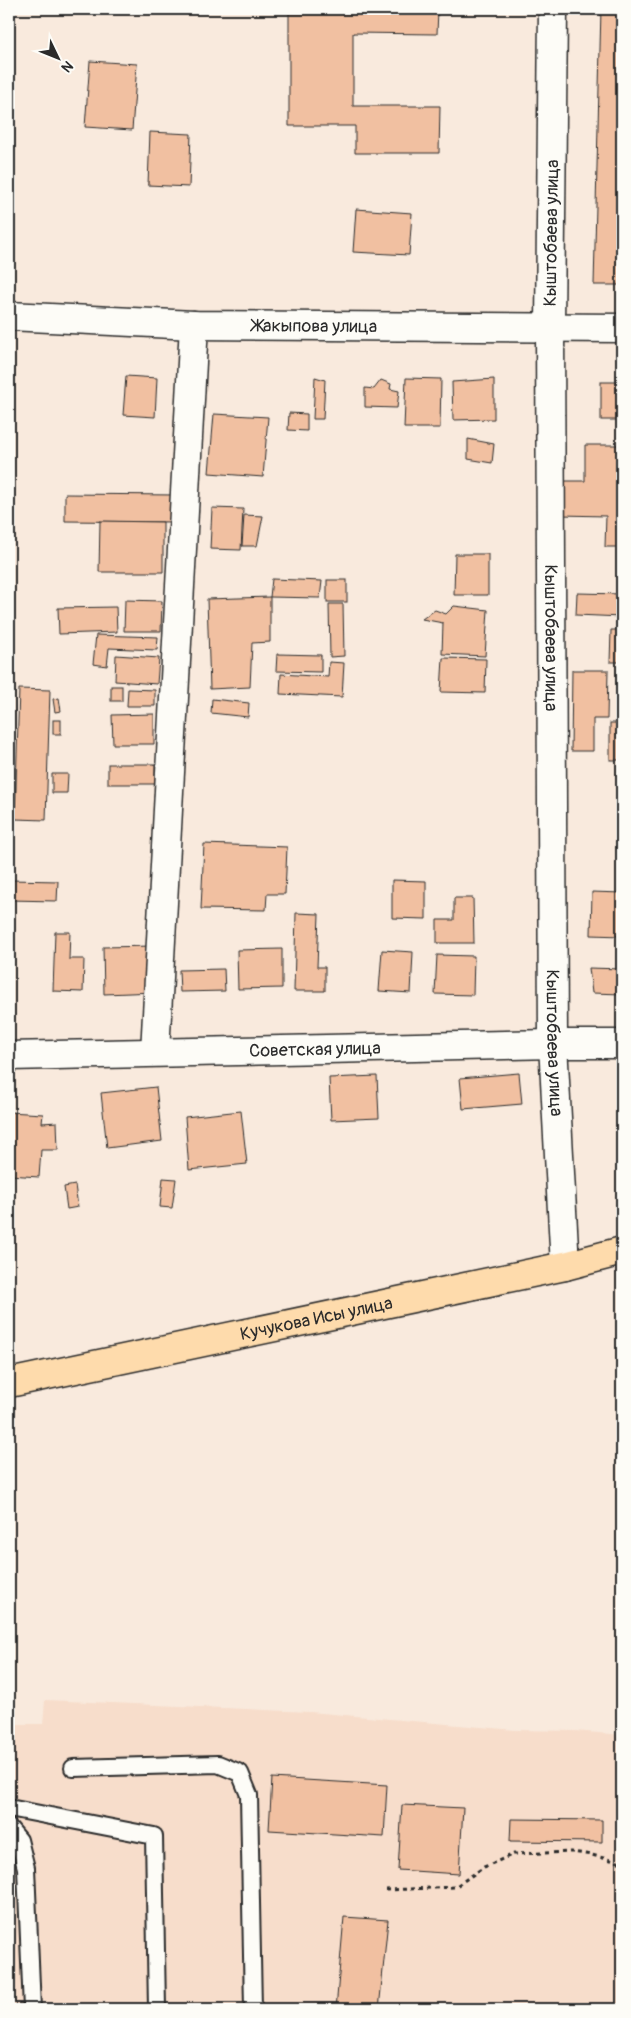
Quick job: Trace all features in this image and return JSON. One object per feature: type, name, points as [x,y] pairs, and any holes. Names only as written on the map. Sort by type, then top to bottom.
[{"type":"main road","name":"Кучукова Исы улица","points":[[9,1382],[565,1266],[622,1251]]},
{"type":"street","name":"Кыштобаева улица","points":[[553,9],[550,327],[553,1044],[565,1266]]},
{"type":"street","name":"Жакыпова улица","points":[[9,316],[194,326],[622,328]]},
{"type":"street","points":[[156,1052],[194,326]]},
{"type":"street","name":"Советская улица","points":[[9,1056],[622,1044]]},
{"type":"lane","points":[[73,1768],[218,1764],[240,1773],[249,1795],[253,2009]]},
{"type":"lane","points":[[9,1808],[154,1836],[157,2009]]},
{"type":"lane","points":[[9,1828],[19,1840],[26,1868],[32,2009]]},
{"type":"path","points":[[386,1890],[455,1887],[484,1867],[514,1854],[572,1852],[622,1863]]},
{"type":"shaded area","points":[[45,1700],[310,1712],[515,1730],[575,1731],[622,1735],[622,2009],[9,2009],[9,1724],[43,1724]]},
{"type":"building","points":[[355,9],[438,9],[437,34],[353,33],[353,106],[440,106],[439,153],[355,153],[355,126],[289,126],[289,13],[355,13]]},
{"type":"building","points":[[601,9],[622,9],[622,285],[594,285]]},
{"type":"building","points":[[90,61],[137,64],[132,130],[85,127]]},
{"type":"building","points":[[150,132],[191,134],[189,187],[148,185]]},
{"type":"building","points":[[356,209],[412,213],[409,255],[353,252]]},
{"type":"building","points":[[126,376],[157,378],[155,417],[123,415]]},
{"type":"building","points":[[315,377],[325,380],[323,419],[313,419]]},
{"type":"building","points":[[406,378],[441,379],[440,428],[404,428]]},
{"type":"building","points":[[494,379],[494,419],[453,420],[452,382]]},
{"type":"building","points":[[381,380],[391,384],[390,389],[399,391],[397,408],[365,407],[365,388],[374,389]]},
{"type":"building","points":[[601,382],[622,382],[622,420],[601,420]]},
{"type":"building","points":[[289,413],[307,414],[307,431],[288,430]]},
{"type":"building","points":[[214,414],[268,417],[263,477],[209,473]]},
{"type":"building","points":[[468,439],[494,444],[492,463],[468,459]]},
{"type":"building","points":[[585,445],[622,445],[622,547],[605,547],[606,516],[561,515],[562,481],[585,481]]},
{"type":"building","points":[[65,494],[175,495],[174,522],[65,521]]},
{"type":"building","points":[[212,508],[243,509],[241,550],[210,549]]},
{"type":"building","points":[[244,515],[263,516],[257,546],[242,546]]},
{"type":"building","points":[[100,521],[163,522],[163,572],[99,572]]},
{"type":"building","points":[[455,554],[488,554],[488,595],[454,595]]},
{"type":"building","points":[[272,579],[322,581],[320,598],[270,597]]},
{"type":"building","points":[[327,580],[347,580],[347,602],[327,602]]},
{"type":"building","points":[[577,593],[622,594],[622,617],[576,615]]},
{"type":"building","points":[[270,597],[270,642],[252,643],[250,687],[210,689],[207,599]]},
{"type":"building","points":[[125,600],[162,601],[161,631],[124,631]]},
{"type":"building","points":[[329,604],[343,604],[344,656],[330,657]]},
{"type":"building","points":[[454,606],[488,610],[485,656],[442,654],[443,623],[422,619],[435,610],[446,614]]},
{"type":"building","points":[[116,607],[117,632],[59,634],[58,608]]},
{"type":"building","points":[[611,630],[622,630],[622,662],[610,662]]},
{"type":"building","points":[[96,635],[158,637],[157,650],[109,648],[107,666],[93,664]]},
{"type":"building","points":[[277,654],[321,655],[321,672],[276,671]]},
{"type":"building","points":[[116,655],[159,658],[157,684],[115,681]]},
{"type":"building","points":[[443,658],[486,659],[485,693],[441,692]]},
{"type":"building","points":[[329,662],[344,663],[342,697],[280,694],[281,674],[328,677]]},
{"type":"building","points":[[572,670],[608,670],[607,719],[593,719],[593,751],[571,751]]},
{"type":"building","points":[[111,686],[122,686],[122,701],[111,701]]},
{"type":"building","points":[[19,689],[50,690],[46,820],[15,819]]},
{"type":"building","points":[[128,689],[155,690],[155,706],[127,706]]},
{"type":"building","points":[[59,698],[61,711],[55,712],[53,699]]},
{"type":"building","points":[[212,699],[249,703],[248,717],[211,713]]},
{"type":"building","points":[[154,714],[154,744],[113,744],[112,715]]},
{"type":"building","points":[[53,720],[61,720],[61,734],[53,734]]},
{"type":"building","points":[[610,723],[622,723],[622,760],[610,760]]},
{"type":"building","points":[[108,764],[155,764],[155,784],[108,784]]},
{"type":"building","points":[[52,774],[68,774],[67,793],[52,793]]},
{"type":"building","points":[[204,844],[287,847],[285,894],[267,894],[266,910],[201,909]]},
{"type":"building","points":[[9,880],[58,881],[57,901],[9,900]]},
{"type":"building","points":[[392,880],[426,881],[426,919],[392,918]]},
{"type":"building","points":[[592,892],[622,893],[622,936],[591,935]]},
{"type":"building","points":[[454,898],[473,898],[474,943],[437,943],[437,920],[454,920]]},
{"type":"building","points":[[296,913],[319,914],[317,967],[325,967],[325,991],[294,991]]},
{"type":"building","points":[[55,932],[70,932],[69,959],[84,959],[83,992],[53,991]]},
{"type":"building","points":[[154,946],[155,992],[104,994],[103,947]]},
{"type":"building","points":[[282,949],[282,988],[238,989],[237,950]]},
{"type":"building","points":[[382,950],[413,952],[411,993],[379,991]]},
{"type":"building","points":[[437,955],[474,956],[473,995],[435,994]]},
{"type":"building","points":[[589,968],[622,969],[622,994],[592,993]]},
{"type":"building","points":[[224,969],[225,991],[180,992],[179,970]]},
{"type":"building","points":[[519,1073],[522,1104],[463,1109],[460,1078]]},
{"type":"building","points":[[377,1076],[379,1118],[331,1120],[329,1078]]},
{"type":"building","points":[[156,1087],[162,1141],[107,1148],[101,1093]]},
{"type":"building","points":[[241,1111],[247,1164],[189,1170],[185,1117]]},
{"type":"building","points":[[9,1112],[43,1114],[42,1123],[57,1122],[58,1150],[41,1150],[39,1177],[9,1175]]},
{"type":"building","points":[[163,1178],[176,1179],[172,1208],[160,1207]]},
{"type":"building","points":[[75,1185],[78,1207],[67,1209],[64,1187]]},
{"type":"building","points":[[272,1778],[387,1785],[384,1837],[269,1830]]},
{"type":"building","points":[[402,1805],[463,1808],[459,1874],[398,1870]]},
{"type":"building","points":[[511,1819],[602,1820],[602,1842],[510,1841]]},
{"type":"building","points":[[344,1917],[388,1920],[379,2009],[336,2009]]}]
